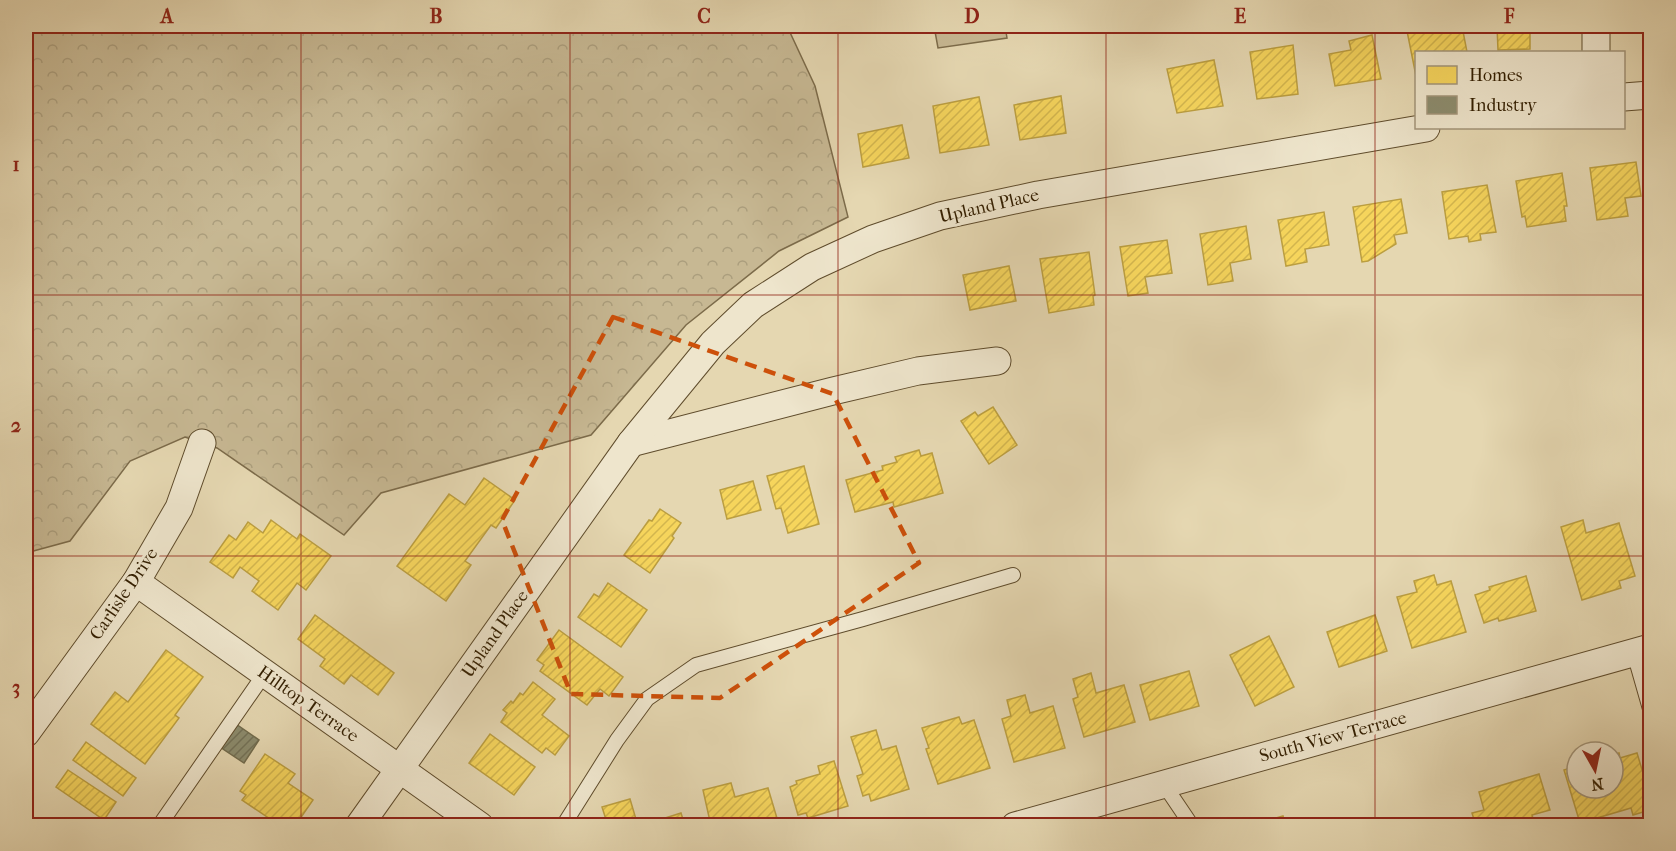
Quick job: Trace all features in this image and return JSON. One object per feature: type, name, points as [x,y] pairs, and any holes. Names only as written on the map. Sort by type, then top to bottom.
[{"type":"street","points":[[1596,26],[1596,51]]},
{"type":"street","points":[[1625,97],[1650,96]]},
{"type":"street","name":"Upland Place","points":[[359,825],[631,443],[713,343],[753,305],[812,267],[873,239],[940,216],[1038,195],[1420,129]]},
{"type":"street","points":[[631,443],[918,371],[997,361]]},
{"type":"street","name":"Carlisle Drive","points":[[30,717],[136,582],[179,508],[202,443]]},
{"type":"street","name":"Hilltop Terrace","points":[[136,582],[480,825]]},
{"type":"street","name":"South View Terrace","points":[[1015,825],[1642,650]]},
{"type":"lane","points":[[563,825],[617,740],[647,699],[696,665],[1013,575]]},
{"type":"lane","points":[[1642,650],[1650,709]]},
{"type":"lane","points":[[159,825],[265,673]]},
{"type":"lane","points":[[1163,783],[1192,825]]},
{"type":"highlighted area","points":[[613,317],[833,394],[919,563],[720,698],[571,694],[502,520]]},
{"type":"green space","points":[[26,26],[787,26],[815,86],[848,217],[779,251],[686,325],[591,435],[381,493],[344,535],[217,448],[185,437],[130,461],[70,541],[26,553]]},
{"type":"green space","points":[[934,26],[1005,26],[1007,38],[938,48]]},
{"type":"building: Homes","points":[[1406,26],[1462,26],[1467,51],[1415,51],[1415,71]]},
{"type":"building: Homes","points":[[1497,26],[1530,26],[1530,49],[1498,50]]},
{"type":"building: Homes","points":[[1372,35],[1381,79],[1335,86],[1329,54],[1351,50],[1349,41]]},
{"type":"building: Homes","points":[[1293,45],[1298,94],[1257,99],[1250,52]]},
{"type":"building: Homes","points":[[1214,60],[1223,106],[1177,113],[1167,69]]},
{"type":"building: Homes","points":[[1061,96],[1066,133],[1020,140],[1014,105]]},
{"type":"building: Homes","points":[[979,97],[989,145],[940,153],[933,106]]},
{"type":"building: Homes","points":[[902,125],[909,158],[863,167],[858,134]]},
{"type":"building: Homes","points":[[1636,162],[1641,196],[1625,198],[1628,216],[1597,220],[1590,168]]},
{"type":"building: Homes","points":[[1562,173],[1567,206],[1564,206],[1566,221],[1527,227],[1525,216],[1522,217],[1516,181]]},
{"type":"building: Homes","points":[[1487,185],[1496,232],[1480,234],[1481,240],[1469,242],[1468,236],[1449,239],[1442,192]]},
{"type":"building: Homes","points":[[1401,199],[1407,233],[1394,235],[1396,244],[1368,261],[1362,262],[1353,207]]},
{"type":"building: Homes","points":[[1324,212],[1329,245],[1305,249],[1307,262],[1286,266],[1278,220]]},
{"type":"building: Homes","points":[[1246,226],[1251,259],[1230,263],[1233,281],[1208,285],[1200,234]]},
{"type":"building: Homes","points":[[1167,240],[1172,273],[1145,277],[1148,293],[1128,296],[1120,247]]},
{"type":"building: Homes","points":[[1089,252],[1095,295],[1093,296],[1094,305],[1049,313],[1040,259]]},
{"type":"building: Homes","points":[[1009,266],[1016,301],[970,310],[963,275]]},
{"type":"building: Homes","points":[[993,407],[1017,445],[989,464],[961,421],[975,412],[978,416]]},
{"type":"building: Homes","points":[[919,450],[921,456],[932,453],[943,493],[894,507],[893,502],[855,512],[846,480],[883,470],[882,466],[897,462],[895,457]]},
{"type":"building: Homes","points":[[804,466],[819,524],[788,533],[781,508],[776,509],[767,476]]},
{"type":"building: Homes","points":[[484,478],[515,500],[496,528],[491,525],[465,561],[471,565],[446,601],[397,566],[449,494],[465,505]]},
{"type":"building: Homes","points":[[753,481],[761,510],[727,519],[720,490]]},
{"type":"building: Homes","points":[[660,509],[681,523],[672,536],[674,538],[650,573],[624,555],[649,520],[652,521]]},
{"type":"building: Homes","points":[[271,520],[297,539],[300,534],[331,556],[306,590],[297,583],[278,610],[252,591],[259,581],[240,567],[233,578],[210,562],[229,535],[236,540],[248,522],[263,533]]},
{"type":"building: Homes","points":[[1583,520],[1586,533],[1619,523],[1635,576],[1619,581],[1621,588],[1582,600],[1561,527]]},
{"type":"building: Homes","points":[[1434,575],[1437,585],[1451,581],[1466,632],[1412,648],[1397,597],[1417,592],[1414,581]]},
{"type":"building: Homes","points":[[1526,576],[1536,611],[1484,623],[1475,595],[1490,590],[1489,587]]},
{"type":"building: Homes","points":[[608,583],[647,610],[621,647],[578,617],[594,594],[599,597]]},
{"type":"building: Homes","points":[[315,615],[394,673],[378,695],[351,675],[344,684],[320,666],[325,659],[298,639]]},
{"type":"building: Homes","points":[[1375,615],[1387,651],[1339,667],[1327,632]]},
{"type":"building: Homes","points":[[559,630],[623,677],[609,696],[600,689],[587,705],[540,671],[544,665],[537,660]]},
{"type":"building: Homes","points":[[1269,636],[1294,687],[1255,706],[1230,655]]},
{"type":"building: Homes","points":[[166,650],[203,677],[175,715],[179,718],[145,764],[91,724],[115,692],[128,702]]},
{"type":"building: Homes","points":[[1189,671],[1199,706],[1150,720],[1140,685]]},
{"type":"building: Homes","points":[[1091,673],[1096,693],[1124,685],[1135,722],[1084,737],[1073,699],[1078,697],[1073,679]]},
{"type":"building: Homes","points":[[533,682],[555,699],[542,715],[569,736],[555,755],[546,748],[542,753],[501,722],[507,713],[503,710],[511,701],[513,703],[520,693],[523,695]]},
{"type":"building: Homes","points":[[1025,695],[1030,713],[1053,706],[1065,748],[1014,762],[1002,719],[1011,716],[1007,700]]},
{"type":"building: Homes","points":[[959,717],[962,724],[974,720],[990,768],[938,784],[926,749],[929,748],[922,728]]},
{"type":"building: Homes","points":[[876,730],[882,750],[896,746],[909,789],[871,801],[869,794],[863,796],[857,776],[863,774],[851,737]]},
{"type":"building: Homes","points":[[490,734],[535,767],[514,795],[469,763]]},
{"type":"building: Homes","points":[[86,742],[136,778],[123,796],[73,760]]},
{"type":"building: Homes","points":[[1637,753],[1650,796],[1650,810],[1633,815],[1631,808],[1580,823],[1573,800],[1625,800],[1625,757]]},
{"type":"building: Homes","points":[[265,754],[295,774],[288,783],[313,800],[295,826],[270,826],[273,821],[242,800],[246,795],[240,791]]},
{"type":"building: Homes","points":[[834,761],[848,806],[808,818],[806,813],[798,815],[790,787],[797,784],[796,781],[820,774],[818,766]]},
{"type":"building: Homes","points":[[68,770],[116,802],[104,820],[56,787]]},
{"type":"building: Homes","points":[[1539,774],[1550,810],[1532,815],[1535,826],[1476,826],[1472,813],[1484,810],[1479,792]]},
{"type":"building: Homes","points":[[731,783],[735,797],[768,788],[779,825],[711,826],[703,790]]},
{"type":"building: Homes","points":[[630,799],[638,826],[608,826],[602,807]]},
{"type":"building: Homes","points":[[681,813],[685,826],[640,826]]},
{"type":"building: Homes","points":[[1283,816],[1286,826],[1248,826]]},
{"type":"building: Industry","points":[[236,724],[259,740],[244,763],[220,747]]}]
